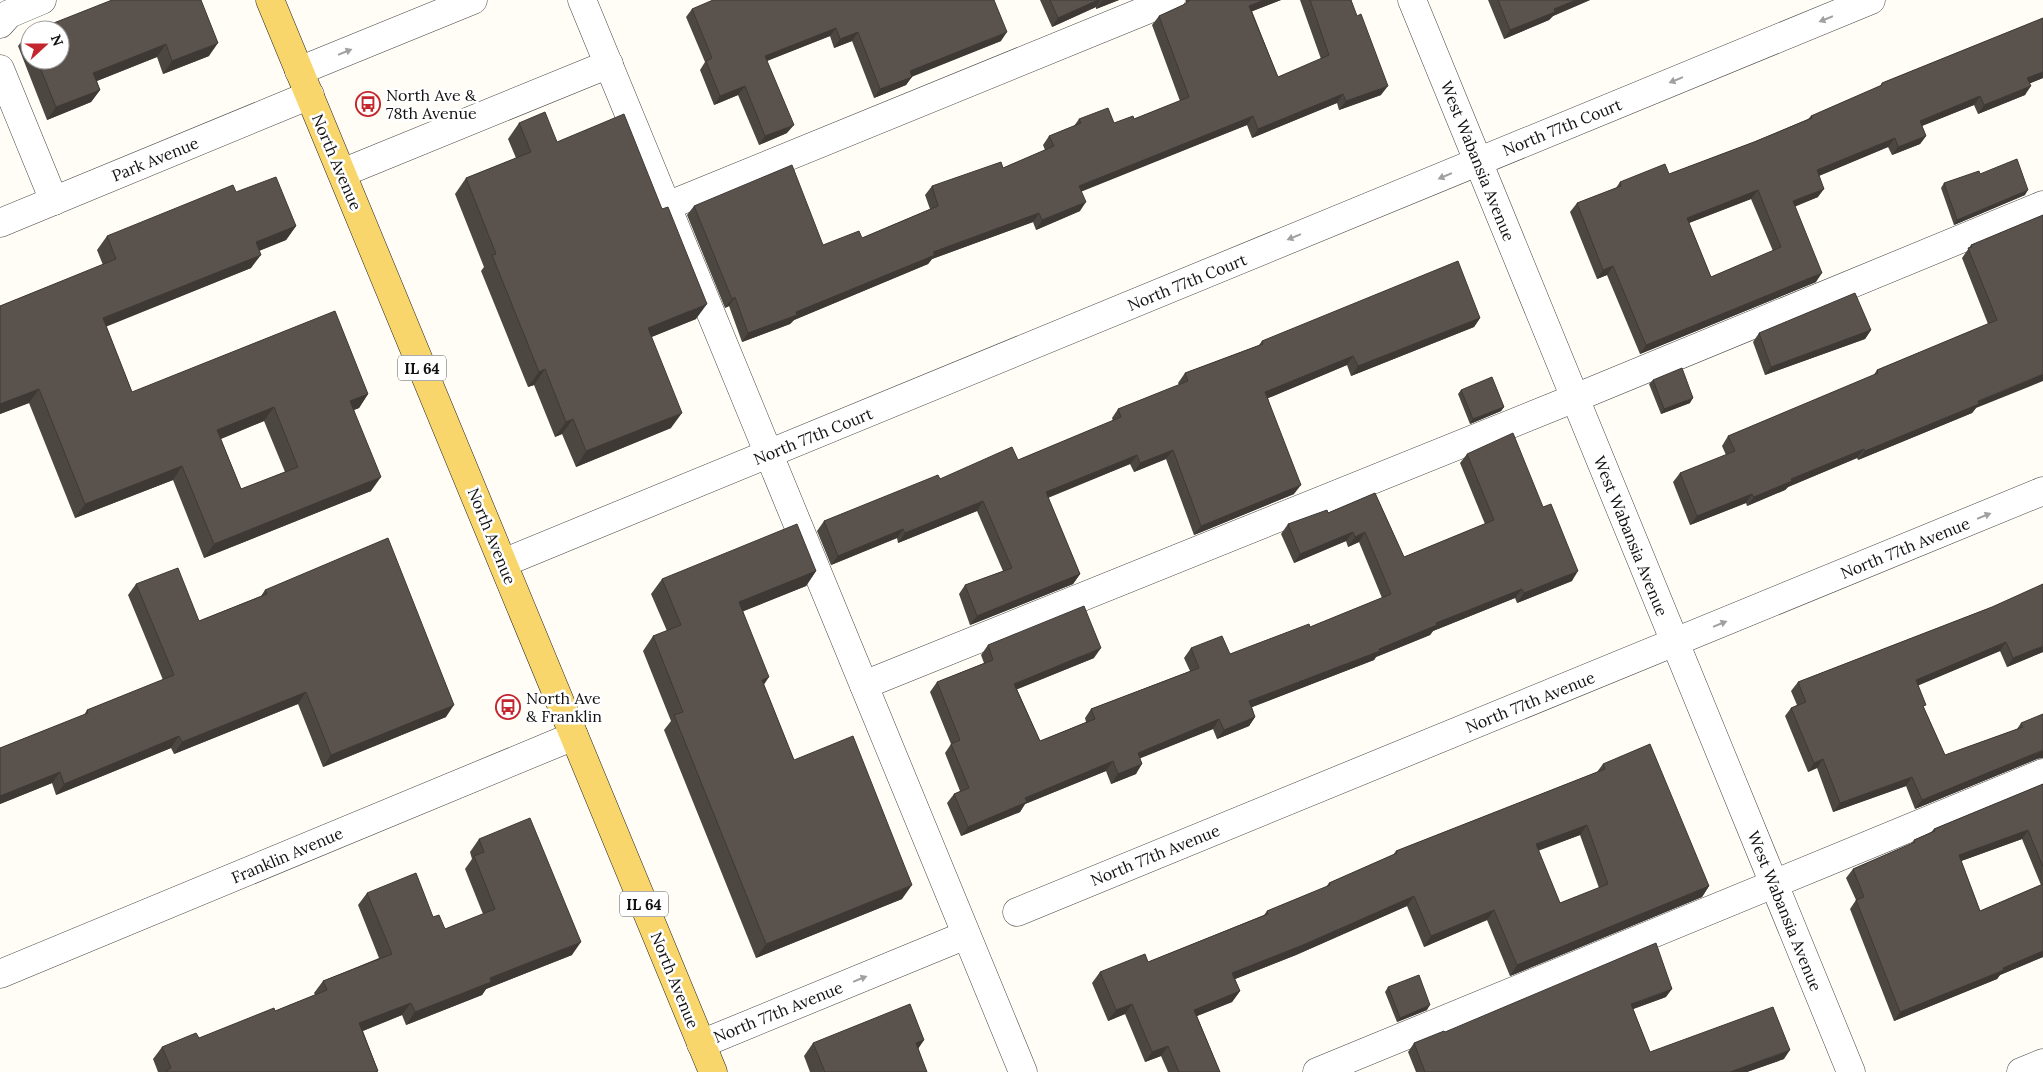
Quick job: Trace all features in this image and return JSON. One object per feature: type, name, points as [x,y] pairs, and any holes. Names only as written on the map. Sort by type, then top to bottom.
[{"type":"main road","name":"North Avenue","points":[[270,0],[713,1072]]},
{"type":"street","points":[[0,24],[10,14],[42,0]]},
{"type":"street","points":[[300,71],[473,0]]},
{"type":"street","points":[[582,0],[1023,1072]]},
{"type":"street","points":[[667,206],[1171,0]]},
{"type":"street","name":"West Wabansia Avenue","points":[[1412,0],[1851,1072]]},
{"type":"street","name":"North 77th Court","points":[[503,563],[1871,0]]},
{"type":"street","points":[[342,172],[608,64]]},
{"type":"street","points":[[0,70],[54,201]]},
{"type":"street","name":"Park Avenue","points":[[0,223],[310,95]]},
{"type":"street","points":[[864,685],[1574,398],[2043,205]]},
{"type":"street","name":"North 77th Avenue","points":[[1017,912],[2043,491]]},
{"type":"street","name":"Franklin Avenue","points":[[0,974],[574,736]]},
{"type":"street","points":[[1318,1072],[2043,773]]},
{"type":"street","name":"North 77th Avenue","points":[[701,1044],[966,935]]},
{"type":"street","points":[[2021,1072],[2043,1063]]},
{"type":"building","points":[[112,0],[201,0],[218,43],[172,61],[166,44],[93,73],[100,90],[56,107],[41,70],[70,70],[70,20],[61,20]]},
{"type":"building","points":[[713,0],[994,0],[1007,32],[910,71],[912,77],[880,89],[858,32],[840,39],[836,28],[765,56],[794,125],[765,136],[745,86],[720,96],[706,61],[712,58],[692,9]]},
{"type":"building","points":[[1050,0],[1098,0],[1058,18]]},
{"type":"building","points":[[1190,0],[1264,0],[1249,6],[1278,77],[1329,55],[1310,0],[1351,0],[1357,16],[1361,14],[1388,86],[1346,101],[1343,94],[1258,129],[1253,116],[1079,186],[1086,202],[1042,220],[1039,213],[933,252],[935,255],[796,312],[797,315],[748,333],[735,297],[732,299],[694,206],[792,165],[823,245],[859,231],[862,238],[938,206],[932,186],[1001,162],[1003,168],[1054,146],[1049,136],[1081,123],[1079,119],[1108,108],[1114,123],[1133,116],[1134,119],[1189,97],[1159,16]]},
{"type":"building","points":[[1498,0],[1576,0],[1554,9],[1555,12],[1510,30]]},
{"type":"building","points":[[2043,18],[2043,72],[2027,78],[2031,86],[1984,105],[1980,96],[1920,121],[1926,136],[1898,147],[1895,138],[1817,170],[1824,189],[1793,201],[1822,273],[1646,345],[1613,266],[1603,270],[1577,203],[1621,186],[1620,182],[1665,164],[1669,174],[1754,142],[1812,118],[1811,116],[1882,85],[1882,83]],"holes":[[[1758,190],[1781,247],[1711,277],[1687,218]]]},
{"type":"building","points":[[545,112],[557,142],[624,114],[662,209],[668,207],[707,304],[648,328],[682,413],[586,451],[573,419],[566,422],[545,369],[539,372],[492,255],[496,254],[466,178],[531,152],[519,123]]},
{"type":"building","points":[[2017,159],[2028,190],[1957,220],[1944,183],[1979,171],[1980,174]]},
{"type":"building","points":[[276,177],[296,226],[256,242],[261,255],[103,318],[132,392],[335,311],[368,394],[350,401],[381,477],[214,544],[182,466],[85,504],[39,389],[0,404],[0,306],[116,259],[107,236],[233,185],[236,192]],"holes":[[[274,407],[298,467],[241,489],[217,430]]]},
{"type":"building","points":[[2043,215],[2043,374],[1978,401],[1979,404],[1791,479],[1792,481],[1754,497],[1752,494],[1697,516],[1680,473],[1735,451],[1728,436],[1878,373],[1877,370],[1997,320],[1968,248],[1972,247],[1971,245]]},
{"type":"building","points":[[1458,261],[1480,318],[1358,366],[1353,356],[1265,392],[1301,485],[1201,526],[1173,450],[1140,463],[1137,455],[1046,492],[1080,574],[977,616],[965,585],[1012,568],[983,501],[905,533],[903,529],[838,556],[824,521],[938,475],[940,479],[1012,447],[1018,460],[1121,417],[1118,409],[1188,381],[1185,373],[1263,344],[1262,341]]},
{"type":"building","points":[[1855,293],[1871,330],[1771,367],[1759,333]]},
{"type":"building","points":[[1682,368],[1693,398],[1664,409],[1653,380]]},
{"type":"building","points":[[1492,377],[1504,407],[1473,419],[1461,390]]},
{"type":"building","points":[[1513,433],[1543,507],[1551,504],[1578,571],[1524,593],[1522,589],[1436,623],[1437,625],[1379,649],[1380,651],[1249,701],[1255,717],[1224,730],[1219,719],[1138,753],[1142,764],[1118,774],[1113,761],[1025,798],[1027,802],[968,827],[954,794],[969,788],[951,744],[960,740],[937,682],[993,660],[988,645],[1084,606],[1101,648],[1014,684],[1040,741],[1095,719],[1091,709],[1199,668],[1191,648],[1222,636],[1230,654],[1309,624],[1310,627],[1391,594],[1365,532],[1355,537],[1353,532],[1300,554],[1288,524],[1327,510],[1328,513],[1375,493],[1404,557],[1494,520],[1467,454]]},
{"type":"building","points":[[797,524],[816,571],[739,602],[769,677],[762,680],[794,760],[853,736],[912,885],[766,944],[674,715],[683,712],[653,636],[681,625],[662,579]]},
{"type":"building","points":[[388,538],[454,705],[331,755],[306,692],[182,742],[179,736],[64,784],[60,772],[0,796],[0,748],[88,713],[87,710],[174,675],[136,584],[178,568],[199,621],[267,594],[265,590]]},
{"type":"building","points":[[2043,584],[2043,646],[2013,658],[2006,642],[1916,680],[1926,705],[1923,706],[1945,755],[2023,727],[2021,723],[2043,714],[2043,750],[1922,800],[1912,777],[1840,803],[1823,759],[1814,763],[1791,708],[1806,702],[1798,682],[1992,607]]},
{"type":"building","points":[[1650,744],[1709,886],[1517,965],[1494,910],[1431,936],[1414,896],[1303,945],[1232,973],[1240,991],[1194,1010],[1220,1072],[1179,1072],[1168,1046],[1152,1052],[1132,1004],[1116,1010],[1100,972],[1145,954],[1148,962],[1268,914],[1267,911],[1330,885],[1329,883],[1397,853],[1396,851],[1605,769],[1603,764]],"holes":[[[1587,825],[1608,884],[1560,903],[1536,844]]]},
{"type":"building","points":[[2043,784],[2043,867],[2028,830],[1959,855],[1980,911],[2043,884],[2043,951],[2003,968],[2004,970],[1900,1012],[1856,900],[1864,897],[1853,869],[1915,842],[1914,840],[1935,831],[1934,829]]},
{"type":"building","points":[[530,818],[581,942],[490,978],[491,982],[415,1012],[411,1003],[359,1023],[378,1071],[375,1072],[165,1072],[171,1068],[162,1047],[196,1033],[199,1038],[274,1008],[275,1011],[327,990],[323,981],[392,954],[367,893],[416,873],[433,917],[439,915],[445,929],[495,909],[474,856],[484,852],[479,839]]},
{"type":"building","points":[[1656,943],[1672,989],[1631,1004],[1650,1052],[1773,1007],[1790,1050],[1730,1072],[1425,1072],[1414,1043],[1445,1032]]},
{"type":"building","points":[[1419,975],[1430,1005],[1400,1018],[1388,987]]},
{"type":"building","points":[[910,1004],[924,1040],[916,1043],[927,1072],[825,1072],[813,1043]]},
{"type":"place","name":"North Ave & 78th Avenue","points":[[368,104]]},
{"type":"place","name":"North Ave & Franklin","points":[[508,707]]}]
